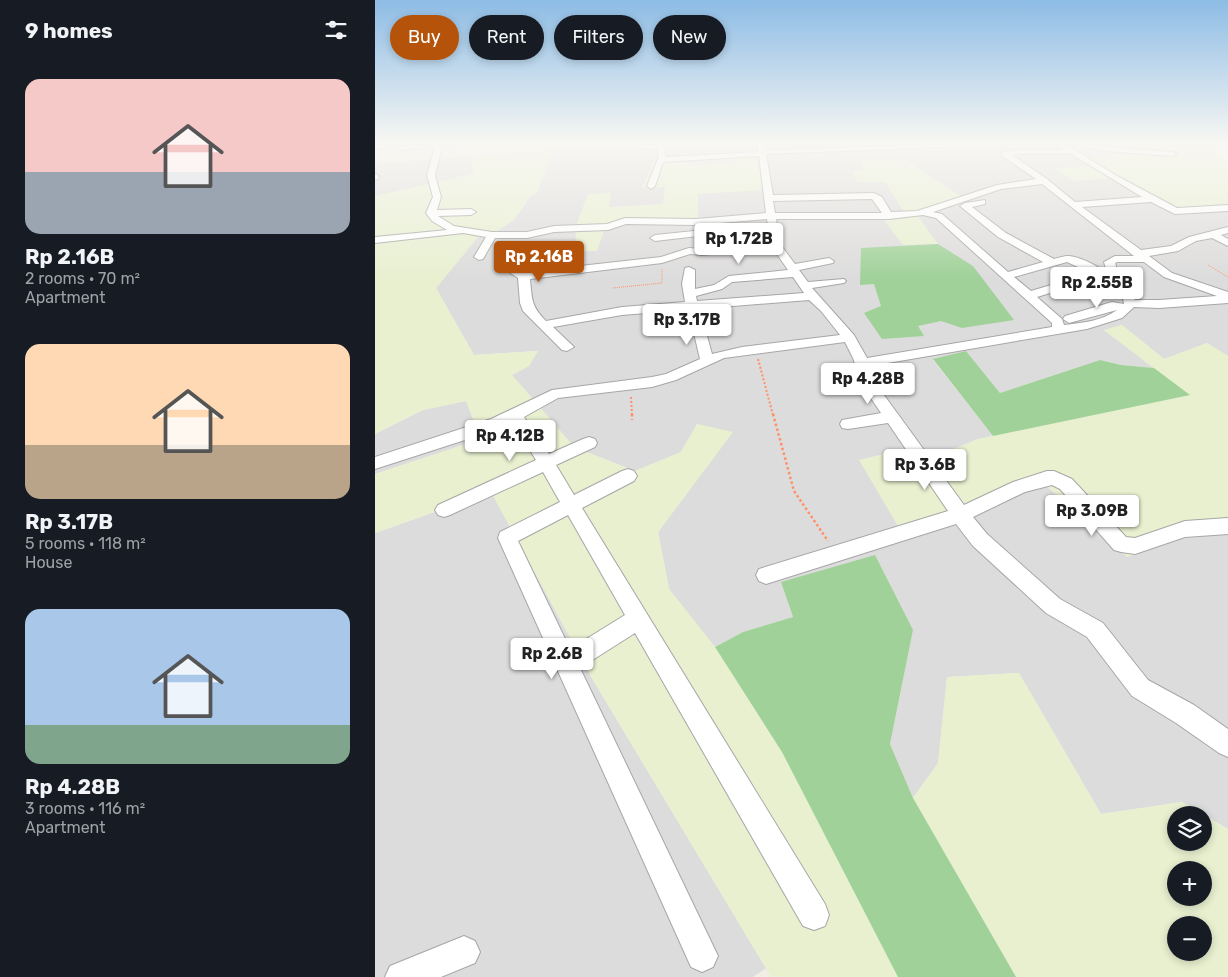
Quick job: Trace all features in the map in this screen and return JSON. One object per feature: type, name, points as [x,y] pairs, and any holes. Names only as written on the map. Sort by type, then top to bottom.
[{"type":"street","points":[[431,213],[437,197],[435,190]]},
{"type":"street","points":[[768,190],[775,244],[801,281],[849,338],[856,350],[869,385],[948,495],[960,515],[980,540],[1053,606],[1062,613],[1086,622],[1095,630],[1140,688],[1191,718],[1228,744]]},
{"type":"street","points":[[431,213],[435,219],[445,226],[462,230],[492,235],[527,235],[554,229],[604,228],[625,221],[696,222],[770,216],[889,216],[925,213],[990,190]]},
{"type":"street","points":[[1054,190],[1168,275],[1228,297]]},
{"type":"street","points":[[1137,190],[1175,212],[1228,208]]},
{"type":"street","points":[[769,198],[853,192],[878,197],[889,216]]},
{"type":"street","points":[[1073,205],[1151,199]]},
{"type":"street","points":[[987,201],[965,206],[1002,235],[1052,263]]},
{"type":"street","points":[[925,213],[939,216],[969,210]]},
{"type":"street","points":[[431,213],[471,212]]},
{"type":"street","points":[[939,216],[1028,296],[1058,326]]},
{"type":"street","points":[[696,222],[694,234],[702,252]]},
{"type":"street","points":[[375,240],[462,230]]},
{"type":"street","points":[[1213,235],[1212,233],[1214,232],[1228,230]]},
{"type":"street","points":[[655,238],[694,234]]},
{"type":"street","points":[[479,257],[492,235]]},
{"type":"street","points":[[1129,306],[1129,298],[1111,275],[1109,262],[1115,259],[1142,257],[1174,249],[1193,239],[1213,235],[1228,243]]},
{"type":"street","points":[[510,269],[523,276],[662,260],[689,251],[702,252],[775,244]]},
{"type":"street","points":[[1006,276],[1052,263],[1071,260],[1080,262],[1101,275],[1028,296]]},
{"type":"street","points":[[543,325],[801,281],[829,262]]},
{"type":"street","points":[[689,270],[690,300]]},
{"type":"street","points":[[523,276],[525,303],[529,311],[567,347]]},
{"type":"street","points":[[690,300],[718,287],[729,279],[840,281]]},
{"type":"street","points":[[861,363],[1058,326],[1112,306],[1159,304],[1228,297]]},
{"type":"street","points":[[698,325],[707,361]]},
{"type":"street","points":[[375,463],[479,430],[515,415],[549,395],[631,386],[671,377],[727,354],[849,338]]},
{"type":"street","points":[[515,415],[546,463],[814,915]]},
{"type":"street","points":[[848,424],[892,417]]},
{"type":"street","points":[[444,510],[589,443]]},
{"type":"street","points":[[628,476],[507,538],[702,956]]},
{"type":"street","points":[[767,575],[960,515],[1012,490],[1047,478],[1054,478],[1066,484],[1117,540],[1127,546],[1135,546],[1185,529],[1228,526]]},
{"type":"street","points":[[566,664],[638,618]]},
{"type":"street","points":[[401,977],[464,952]]},
{"type":"path","points":[[613,288],[663,283],[662,260]]},
{"type":"path","points":[[1208,265],[1228,278]]},
{"type":"path","points":[[755,349],[794,491],[835,553]]},
{"type":"path","points":[[631,386],[632,420]]},
{"type":"shaded area","points":[[375,190],[404,190],[375,196]]},
{"type":"shaded area","points":[[535,190],[1154,190],[1228,210],[1228,356],[1207,343],[1164,359],[1122,325],[1104,330],[1154,368],[1121,365],[1100,360],[1000,393],[966,351],[933,360],[993,436],[978,439],[915,465],[901,450],[860,460],[1045,485],[1178,539],[1228,533],[1228,829],[1212,820],[1212,806],[1189,806],[1182,802],[1101,814],[1019,673],[947,677],[938,763],[913,798],[890,744],[913,630],[781,582],[793,617],[743,632],[715,647],[669,589],[658,532],[732,433],[697,424],[681,452],[635,471],[574,447],[512,375],[529,366],[537,351],[474,355],[436,288],[477,238],[493,233],[514,220]]},
{"type":"shaded area","points":[[466,401],[481,439],[375,474],[375,434],[423,410]]},
{"type":"shaded area","points":[[491,492],[593,680],[766,968],[753,977],[375,977],[375,533]]},
{"type":"green space","points":[[404,190],[538,190],[537,193],[530,196],[514,220],[493,233],[477,238],[436,288],[474,355],[538,351],[529,366],[512,375],[574,447],[635,471],[681,452],[697,424],[733,432],[658,532],[669,589],[715,647],[782,752],[898,977],[771,977],[593,680],[491,492],[375,533],[375,474],[481,439],[466,401],[423,410],[375,434],[375,196]]},
{"type":"green space","points":[[665,190],[764,190],[698,194],[698,222],[606,225],[597,251],[577,251],[575,228],[588,194],[611,193],[609,207],[663,204]]},
{"type":"green space","points":[[890,190],[951,190],[962,197],[917,215],[938,244],[903,245],[884,220],[908,218]]},
{"type":"green space","points":[[1132,190],[1228,190],[1228,210],[1173,214]]},
{"type":"green space","points":[[938,244],[973,266],[1014,320],[962,328],[941,321],[918,326],[924,336],[882,339],[864,313],[881,306],[874,284],[860,285],[861,248]]},
{"type":"green space","points":[[1122,325],[1164,359],[1207,343],[1228,356],[1228,533],[1178,539],[1127,557],[1045,485],[902,533],[859,460],[902,450],[915,465],[978,439],[1189,395],[1104,330]]},
{"type":"green space","points":[[966,351],[1000,393],[1100,360],[1121,365],[1154,368],[1190,395],[993,436],[933,359]]},
{"type":"green space","points":[[875,555],[913,630],[890,744],[913,798],[1016,977],[898,977],[782,752],[715,647],[743,632],[793,617],[781,582]]},
{"type":"green space","points":[[1019,673],[1101,814],[1182,802],[1189,806],[1167,806],[1167,851],[1212,851],[1212,820],[1228,829],[1228,977],[1016,977],[913,798],[938,763],[947,677]]}]
